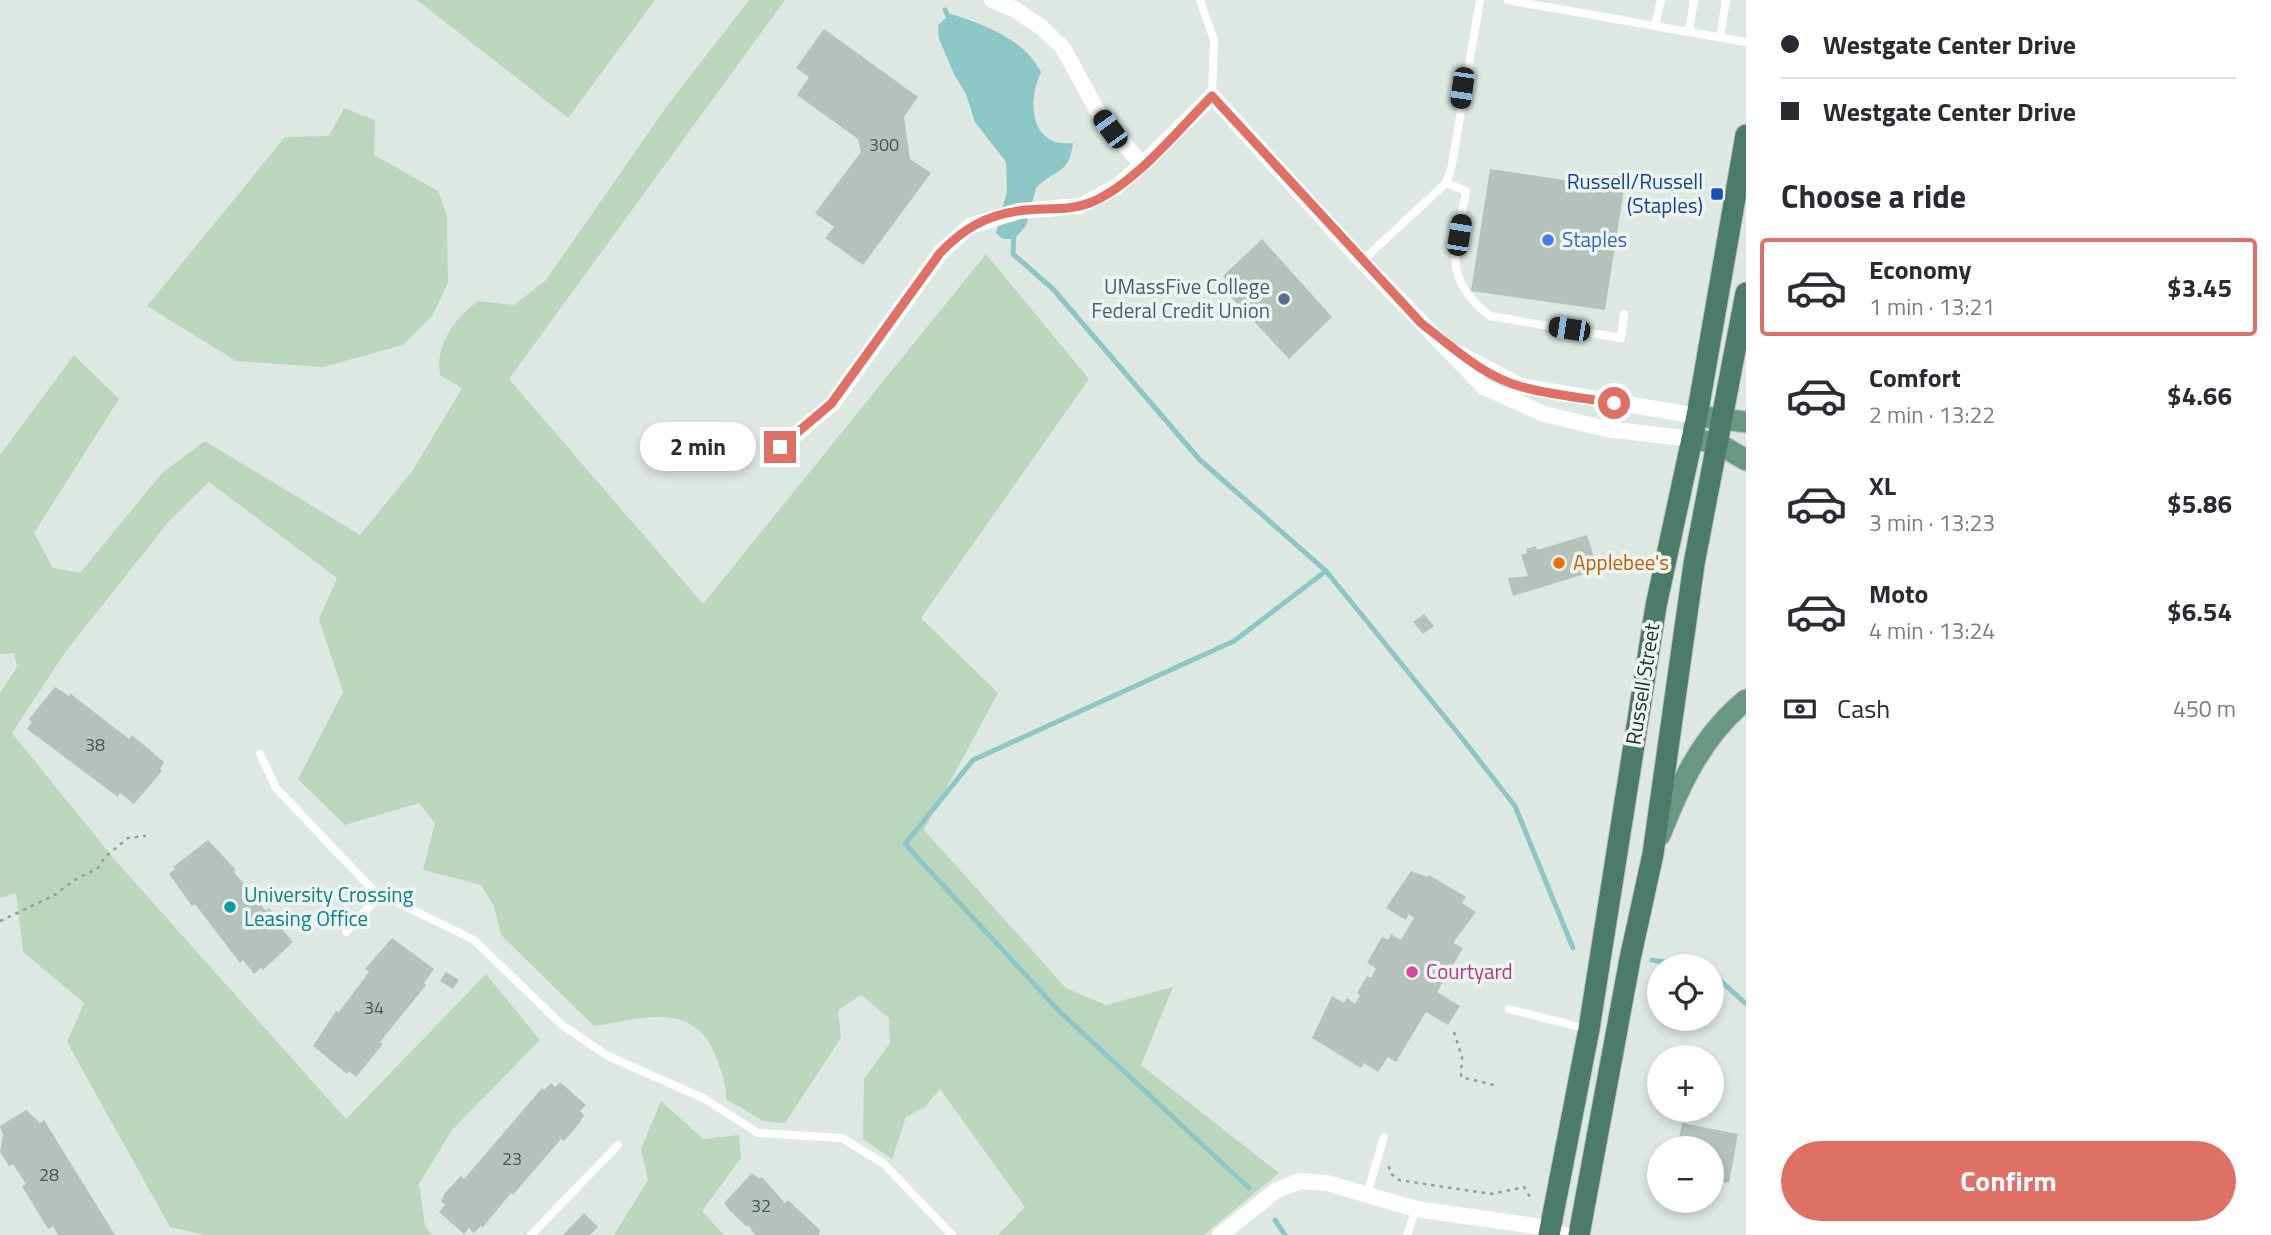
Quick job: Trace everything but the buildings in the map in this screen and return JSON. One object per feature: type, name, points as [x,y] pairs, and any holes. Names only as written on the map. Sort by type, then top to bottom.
[{"type":"highway","name":"Russell Street","points":[[1549,1231],[1589,1029],[1656,606],[1697,416],[1746,135]]},
{"type":"highway","name":"Russell Street","points":[[1581,1235],[1630,959],[1653,854],[1694,564],[1717,443],[1743,329],[1746,293]]},
{"type":"main road","points":[[1697,416],[1746,422]]},
{"type":"main road","points":[[1692,439],[1717,443],[1746,460]]},
{"type":"main road","points":[[1653,854],[1690,767],[1714,732],[1746,700]]},
{"type":"street","points":[[992,0],[1014,9],[1063,48],[1099,114],[1142,165]]},
{"type":"street","points":[[780,447],[831,404],[940,253],[970,226],[991,217],[1019,211],[1080,206],[1096,200],[1142,165],[1212,96],[1362,261],[1484,387],[1523,407],[1607,429],[1692,439]]},
{"type":"street","points":[[1421,323],[1478,366],[1521,386],[1697,416]]},
{"type":"street","points":[[1220,1235],[1277,1190],[1300,1181],[1327,1183],[1416,1209],[1549,1231]]},
{"type":"lane","points":[[1200,0],[1214,40],[1212,96]]},
{"type":"lane","points":[[1362,261],[1446,183],[1451,170],[1480,0]]},
{"type":"lane","points":[[1508,0],[1746,42]]},
{"type":"lane","points":[[1656,26],[1661,0]]},
{"type":"lane","points":[[1689,32],[1694,0]]},
{"type":"lane","points":[[1720,37],[1726,0]]},
{"type":"lane","points":[[1446,183],[1466,191],[1455,257],[1459,283],[1474,304],[1490,316],[1621,338],[1625,314]]},
{"type":"lane","points":[[260,754],[276,788],[381,894],[474,940],[517,978],[562,1025],[608,1056],[705,1099],[758,1133],[842,1139],[883,1163],[952,1235]]},
{"type":"lane","points":[[346,932],[381,894]]},
{"type":"lane","points":[[1508,1009],[1589,1029]]},
{"type":"lane","points":[[1367,1194],[1384,1137]]},
{"type":"lane","points":[[531,1235],[618,1145]]},
{"type":"lane","points":[[1407,1235],[1416,1209]]},
{"type":"lane","points":[[1549,1231],[1581,1235]]},
{"type":"path","points":[[0,921],[53,896],[76,879],[98,868],[104,857],[128,838],[146,836]]},
{"type":"path","points":[[1454,1032],[1462,1057],[1461,1077],[1494,1085]]},
{"type":"path","points":[[1389,1157],[1390,1173],[1399,1180],[1491,1194],[1524,1187],[1530,1197]]},
{"type":"green space","points":[[417,0],[655,0],[568,118]]},
{"type":"green space","points":[[749,0],[785,0],[509,379],[703,604],[986,254],[1089,379],[921,618],[998,693],[924,830],[1066,988],[1106,1005],[1173,987],[1141,1065],[1279,1173],[1204,1235],[998,1235],[1025,1207],[940,1089],[925,1107],[906,1117],[892,1159],[863,1139],[864,1079],[890,1043],[889,1018],[861,995],[838,1010],[841,1038],[785,1123],[763,1121],[726,1099],[716,1057],[707,1039],[695,1027],[681,1020],[665,1017],[648,1017],[594,1026],[501,935],[494,906],[481,885],[423,870],[435,823],[419,803],[345,825],[298,779],[343,692],[319,619],[337,578],[209,482],[170,520],[66,651],[12,733],[115,860],[346,1119],[486,974],[540,1040],[452,1130],[419,1184],[425,1226],[432,1235],[205,1235],[170,1227],[67,1042],[84,1003],[23,952],[16,893],[0,898],[0,693],[17,667],[14,653],[0,654],[0,455],[74,355],[119,399],[34,533],[53,568],[80,573],[162,473],[205,441],[360,535],[413,470],[462,388],[440,375],[443,343],[454,324],[478,301],[514,305],[546,280],[667,106]]},
{"type":"green space","points":[[344,108],[375,120],[374,155],[438,191],[447,215],[448,283],[432,316],[403,345],[323,367],[236,361],[147,306],[285,137],[329,136]]},
{"type":"green space","points":[[661,1101],[703,1139],[739,1135],[741,1158],[702,1211],[724,1235],[614,1235],[648,1180],[641,1149]]},
{"type":"water","points":[[951,14],[990,28],[1014,42],[1034,60],[1041,72],[1034,96],[1034,109],[1040,130],[1059,143],[1073,143],[1065,166],[1036,188],[1026,226],[1014,239],[1003,239],[996,233],[1007,191],[1006,162],[975,122],[966,94],[939,39],[938,25]]},
{"type":"waterway","points":[[945,10],[951,22]]},
{"type":"waterway","points":[[1014,234],[1013,254],[1053,289],[1199,459],[1326,571],[1461,737],[1515,806],[1573,948]]},
{"type":"waterway","points":[[1249,1188],[1058,1010],[905,844],[973,760],[1234,641],[1326,571]]},
{"type":"waterway","points":[[1724,984],[1746,1004]]},
{"type":"waterway","points":[[1275,1220],[1285,1235]]},
{"type":"place","name":"Russell/Russell (Staples)","points":[[1717,194]]},
{"type":"place","name":"Staples","points":[[1548,240]]},
{"type":"place","name":"UMassFive College Federal Credit Union","points":[[1284,299]]},
{"type":"place","name":"Applebee's","points":[[1559,563]]},
{"type":"place","name":"University Crossing Leasing Office","points":[[230,907]]},
{"type":"place","name":"Courtyard","points":[[1412,972]]},
{"type":"route","points":[[780,447],[813,422],[831,404],[940,253],[954,238],[970,226],[991,217],[1019,211],[1080,206],[1096,200],[1142,165],[1212,96],[1421,323],[1458,352],[1478,366],[1521,386],[1614,403]]}]
